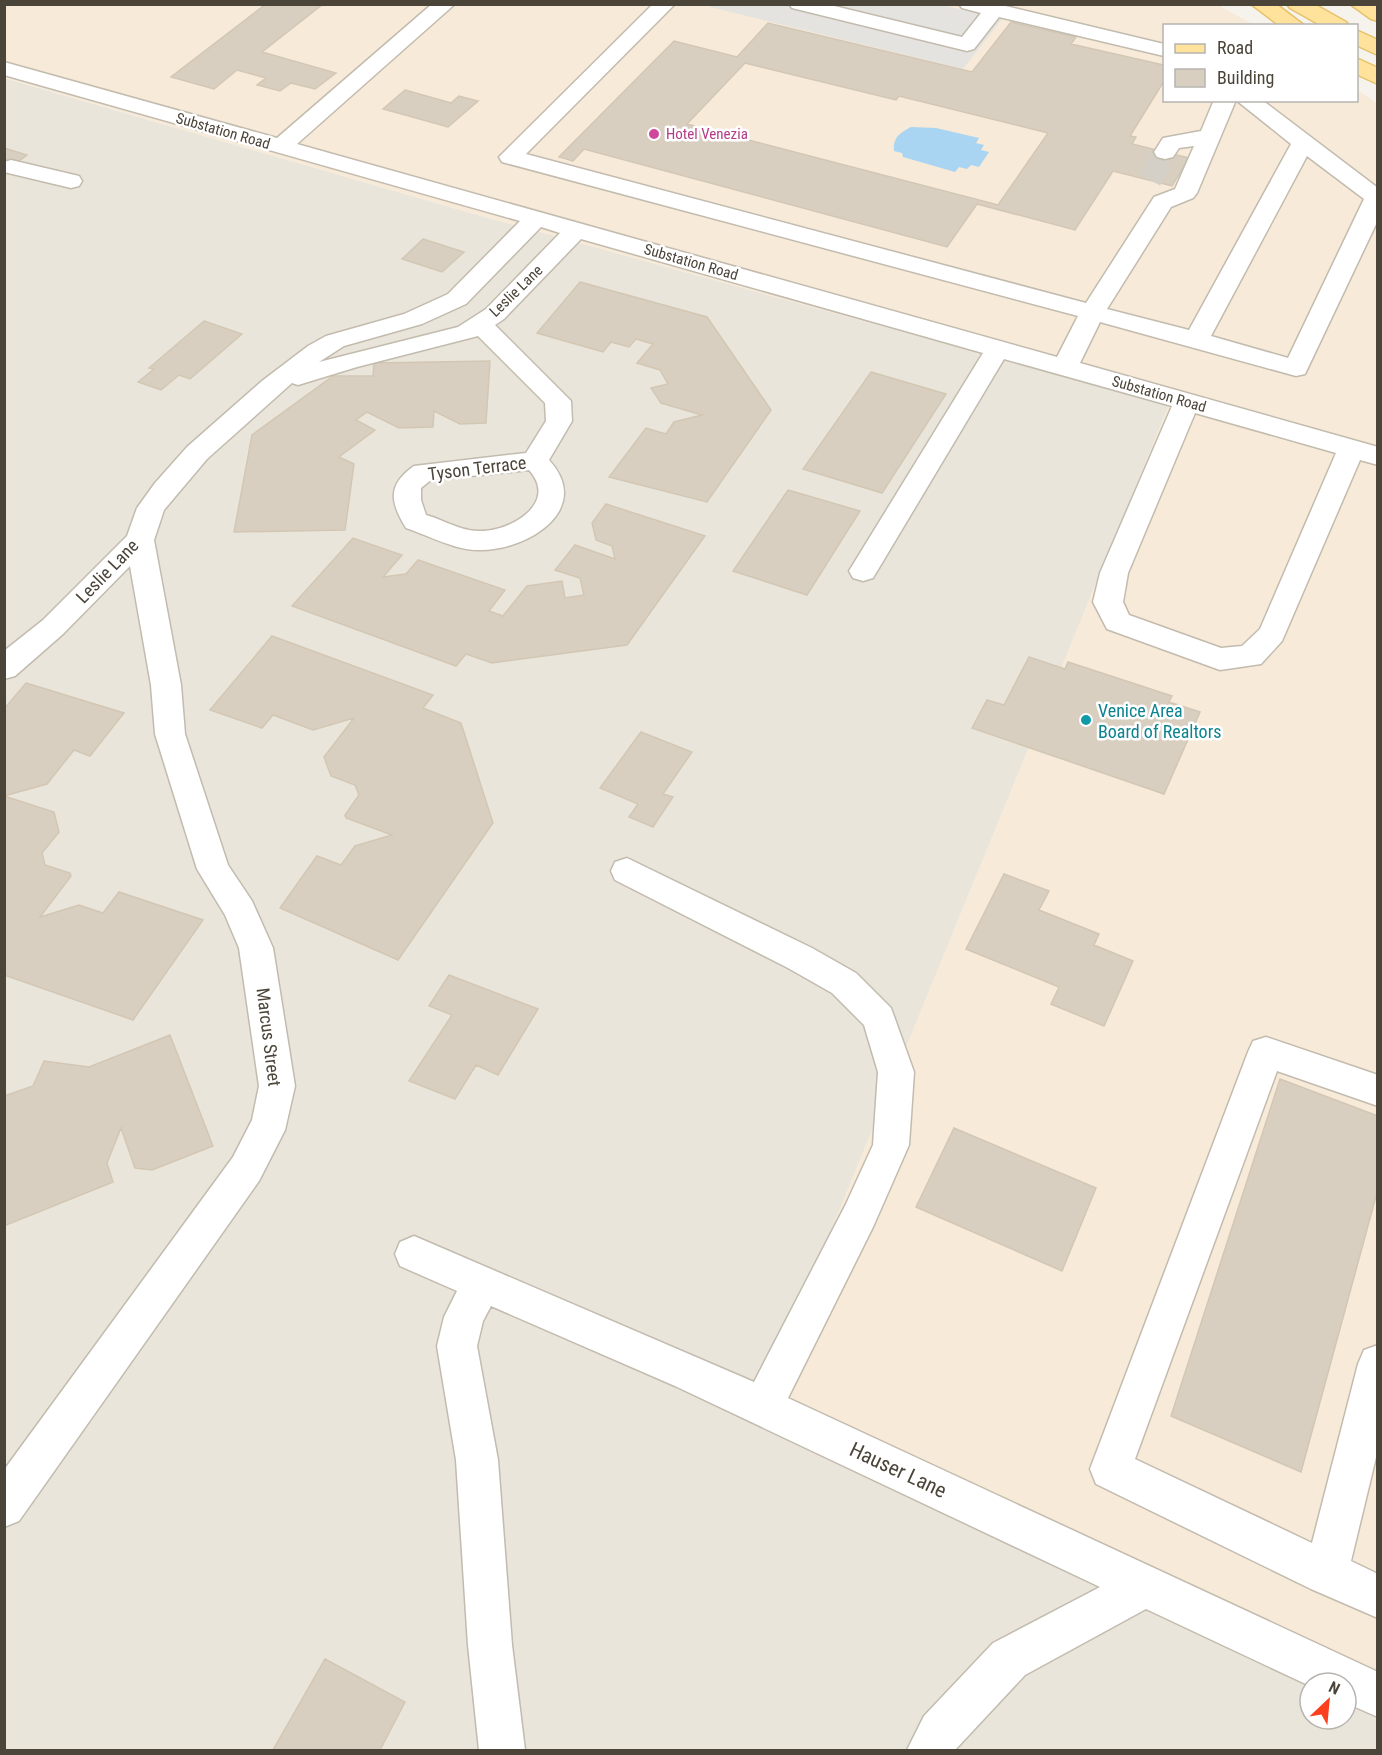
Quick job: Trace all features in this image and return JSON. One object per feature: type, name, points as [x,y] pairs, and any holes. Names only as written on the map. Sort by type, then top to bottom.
[{"type":"main road","points":[[1261,4],[1292,24]]},
{"type":"main road","points":[[1297,4],[1335,24]]},
{"type":"main road","points":[[1360,4],[1377,15]]},
{"type":"main road","points":[[1358,37],[1377,49]]},
{"type":"main road","points":[[1358,65],[1377,78]]},
{"type":"street","points":[[280,147],[445,4]]},
{"type":"street","points":[[665,4],[510,157],[1296,368],[1377,198],[1250,102]]},
{"type":"street","points":[[799,4],[967,45],[994,10]]},
{"type":"street","points":[[969,4],[1163,50]]},
{"type":"street","name":"Substation Road","points":[[4,68],[1364,453]]},
{"type":"street","points":[[1065,367],[1155,195],[1185,193],[1224,102]]},
{"type":"street","points":[[1165,152],[1171,143],[1210,136]]},
{"type":"street","points":[[1196,340],[1304,142]]},
{"type":"street","points":[[11,167],[70,181]]},
{"type":"street","name":"Leslie Lane","points":[[4,668],[53,627],[140,540],[151,508],[165,489],[197,453],[271,387],[317,351],[335,341],[413,319],[457,299],[537,218]]},
{"type":"street","name":"Leslie Lane","points":[[271,387],[349,361],[466,332],[495,314],[578,229]]},
{"type":"street","name":"Tyson Terrace","points":[[480,324],[558,401],[559,421],[535,461]]},
{"type":"street","points":[[863,571],[998,348]]},
{"type":"street","points":[[1187,402],[1114,573],[1108,602],[1117,622],[1220,659],[1250,656],[1272,634],[1364,453]]},
{"type":"street","name":"Tyson Terrace","points":[[535,461],[547,473],[552,488],[550,503],[539,517],[523,530],[501,538],[478,541],[416,521],[407,507],[406,491],[412,479],[424,472],[535,461]]},
{"type":"street","name":"Marcus Street","points":[[4,1506],[246,1169],[267,1133],[275,1109],[277,1086],[256,948],[240,910],[213,869],[174,747],[166,685],[140,540]]},
{"type":"street","points":[[627,871],[800,958],[844,983],[879,1018],[896,1072],[891,1145],[860,1215],[763,1406]]},
{"type":"street","points":[[1377,1091],[1266,1052],[1111,1469],[1377,1597]]},
{"type":"street","name":"Hauser Lane","points":[[414,1254],[689,1372],[1377,1695]]},
{"type":"street","points":[[482,1283],[464,1317],[457,1346],[477,1460],[490,1645],[502,1750]]},
{"type":"street","points":[[1326,1574],[1377,1364]]},
{"type":"street","points":[[930,1750],[940,1732],[1009,1659],[1145,1586]]},
{"type":"shaded area","points":[[713,4],[938,4],[1002,19],[963,69],[710,7]]},
{"type":"shaded area","points":[[4,5],[1218,5],[1252,24],[1163,24],[1163,102],[1358,102],[1358,91],[1377,103],[1377,1696],[1358,1687],[1358,1671],[1327,1671],[765,1392],[1169,405],[474,214],[5,78]]},
{"type":"shaded area","points":[[4,78],[474,214],[1169,405],[765,1392],[1327,1671],[1298,1671],[1298,1731],[1358,1731],[1358,1687],[1377,1696],[1377,1750],[5,1750]]},
{"type":"water","points":[[911,127],[936,128],[979,138],[976,143],[984,145],[981,150],[989,152],[979,167],[971,165],[967,169],[959,167],[955,172],[903,157],[902,153],[894,151],[895,142]]},
{"type":"building","points":[[266,4],[323,4],[262,52],[336,73],[315,89],[291,83],[280,91],[257,85],[266,78],[237,70],[214,89],[171,77]]},
{"type":"building","name":"Hotel Venezia","points":[[1011,22],[1076,37],[1071,44],[1163,65],[1163,83],[1130,136],[1136,137],[1132,144],[1189,158],[1172,186],[1113,171],[1075,230],[977,204],[947,247],[584,149],[573,161],[559,157],[674,41],[737,57],[768,23],[972,72]],"holes":[[[745,63],[896,100],[899,96],[1048,133],[998,205],[687,124]]]},
{"type":"building","points":[[405,90],[451,103],[459,96],[478,101],[448,127],[383,109]]},
{"type":"building","points":[[4,148],[27,155],[4,172]]},
{"type":"building","points":[[423,239],[464,252],[442,272],[402,259]]},
{"type":"building","points":[[580,282],[707,317],[771,410],[707,502],[609,477],[646,428],[666,434],[674,422],[702,415],[661,403],[651,388],[668,384],[660,370],[637,363],[653,344],[636,339],[629,347],[611,342],[603,352],[537,333]]},
{"type":"building","points":[[204,321],[242,334],[190,379],[179,375],[161,390],[138,382],[154,369],[149,368]]},
{"type":"building","points":[[490,361],[486,423],[460,424],[434,411],[433,427],[399,428],[367,412],[356,420],[375,430],[339,457],[354,464],[345,530],[234,532],[252,435],[333,376],[373,376],[374,363]]},
{"type":"building","points":[[871,372],[946,394],[882,493],[803,469]]},
{"type":"building","points":[[788,490],[860,511],[807,595],[733,571]]},
{"type":"building","points":[[606,504],[705,536],[627,645],[492,663],[466,654],[456,666],[292,606],[353,538],[402,555],[383,577],[406,574],[418,560],[505,590],[489,611],[503,616],[527,586],[562,581],[565,598],[584,595],[580,578],[555,570],[575,545],[615,559],[612,546],[596,540],[592,523]]},
{"type":"building","points":[[272,636],[433,695],[423,708],[461,723],[493,823],[398,960],[280,908],[317,856],[341,865],[355,846],[392,835],[346,818],[345,815],[359,795],[355,785],[331,776],[324,757],[354,718],[313,730],[273,715],[262,728],[210,710]]},
{"type":"building","name":"Venice Area Board of Realtors","points":[[1029,657],[1065,669],[1068,662],[1172,696],[1169,702],[1200,712],[1164,794],[972,728],[987,700],[1004,705]]},
{"type":"building","points":[[26,683],[124,713],[90,756],[74,750],[47,784],[4,796],[4,709]]},
{"type":"building","points":[[641,732],[692,752],[663,794],[673,797],[653,827],[629,817],[638,804],[600,788]]},
{"type":"building","points":[[4,796],[54,812],[59,832],[42,853],[45,865],[70,873],[71,876],[40,917],[79,905],[103,913],[119,892],[203,920],[133,1020],[4,975]]},
{"type":"building","points":[[1004,874],[1049,891],[1039,910],[1099,934],[1094,945],[1133,961],[1104,1026],[1051,1004],[1059,987],[966,949]]},
{"type":"building","points":[[449,975],[538,1009],[498,1075],[476,1065],[455,1099],[409,1081],[452,1015],[429,1006]]},
{"type":"building","points":[[170,1035],[213,1146],[152,1170],[135,1168],[121,1128],[107,1163],[113,1182],[4,1226],[4,1096],[33,1086],[44,1061],[89,1067]]},
{"type":"building","points":[[1280,1079],[1378,1116],[1378,1189],[1301,1472],[1171,1416]]},
{"type":"building","points":[[954,1128],[1096,1188],[1062,1271],[916,1207]]},
{"type":"building","points":[[325,1659],[405,1702],[380,1750],[273,1750]]},
{"type":"tunnel","points":[[1150,180],[1165,152]]},
{"type":"place","name":"Hotel Venezia","points":[[654,134]]},
{"type":"place","name":"Venice Area Board of Realtors","points":[[1086,720]]}]
